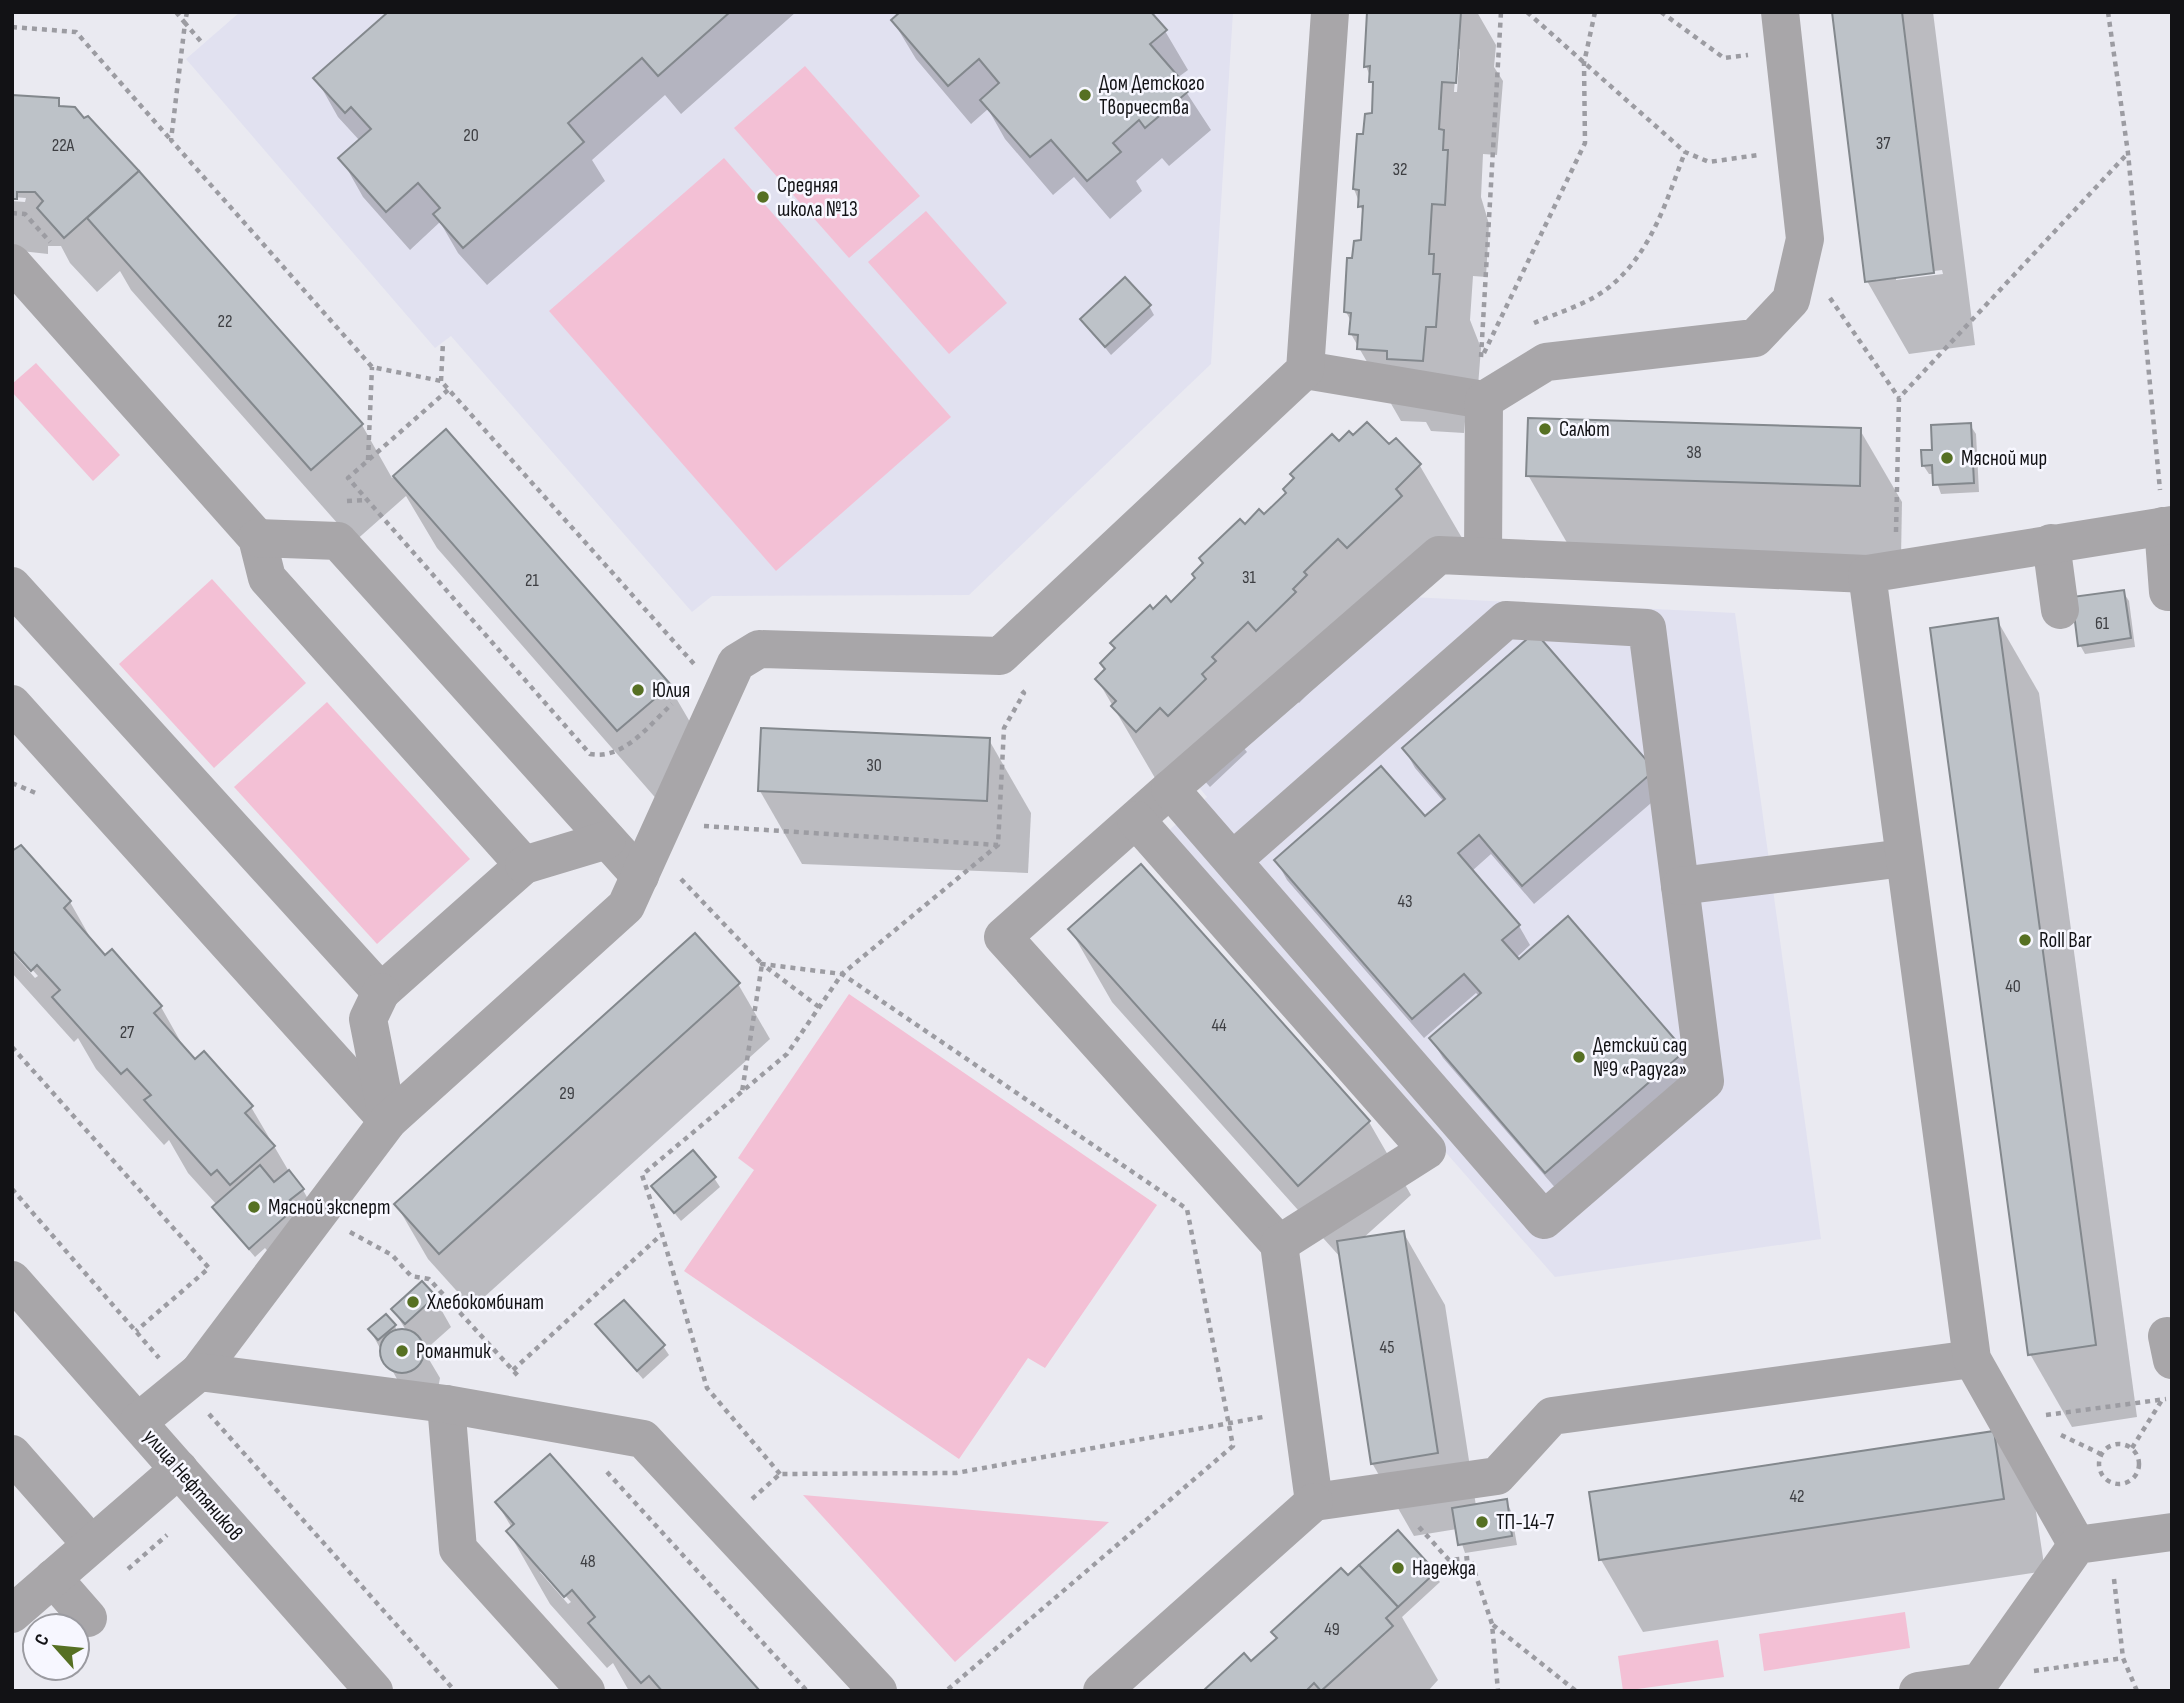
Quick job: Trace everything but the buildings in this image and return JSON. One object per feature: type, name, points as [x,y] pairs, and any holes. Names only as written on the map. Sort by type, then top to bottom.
[{"type":"street","points":[[138,1422],[191,1378],[388,1121],[626,906],[736,663],[759,649],[1000,656],[1305,370],[1329,12]]},
{"type":"street","points":[[1305,370],[1484,400],[1546,362],[1755,338],[1791,300],[1805,239],[1780,12]]},
{"type":"street","points":[[12,263],[257,537],[267,578],[524,865]]},
{"type":"street","points":[[1483,556],[1484,400]]},
{"type":"street","points":[[1314,1502],[1279,1244],[1003,937],[1439,555],[1867,574],[2167,525],[2168,593]]},
{"type":"street","points":[[257,537],[338,541],[639,876]]},
{"type":"street","points":[[2051,543],[2060,610]]},
{"type":"street","points":[[1867,574],[1972,1359],[2093,1543]]},
{"type":"street","points":[[12,586],[381,992]]},
{"type":"street","points":[[1170,789],[1545,1220],[1705,1081],[1647,628],[1506,620],[1233,860]]},
{"type":"street","points":[[12,704],[388,1121]]},
{"type":"street","points":[[1136,820],[1427,1150],[1279,1244]]},
{"type":"street","points":[[388,1121],[368,1019],[381,992],[524,865],[607,840]]},
{"type":"street","points":[[1680,886],[1904,858]]},
{"type":"street","name":"улица Нефтяников","points":[[12,1280],[374,1691]]},
{"type":"street","points":[[1102,1691],[1314,1502],[1497,1476],[1552,1416],[1972,1359]]},
{"type":"street","points":[[191,1378],[446,1404],[643,1439],[878,1691]]},
{"type":"street","points":[[446,1404],[458,1549],[586,1691]]},
{"type":"street","points":[[12,1454],[91,1544]]},
{"type":"street","points":[[12,1614],[178,1469]]},
{"type":"street","points":[[1918,1691],[1981,1686],[2093,1543],[2172,1532]]},
{"type":"street","points":[[53,1578],[83,1612]]},
{"type":"path","points":[[176,12],[204,44]]},
{"type":"path","points":[[172,140],[187,12]]},
{"type":"path","points":[[1527,12],[1685,152],[1709,162],[1795,150]]},
{"type":"path","points":[[1498,345],[1481,360],[1585,143],[1584,63],[1595,12]]},
{"type":"path","points":[[1661,12],[1724,58],[1784,50]]},
{"type":"path","points":[[2108,12],[2128,153],[2167,525]]},
{"type":"path","points":[[12,27],[76,32],[372,368],[442,382],[722,695]]},
{"type":"path","points":[[1530,324],[1606,290],[1626,271],[1644,249],[1660,220],[1685,152]]},
{"type":"path","points":[[12,213],[25,214],[52,244]]},
{"type":"path","points":[[442,382],[443,342]]},
{"type":"path","points":[[368,460],[372,368]]},
{"type":"path","points":[[449,390],[348,478],[590,754],[604,757],[619,752],[676,701]]},
{"type":"path","points":[[342,501],[367,500]]},
{"type":"path","points":[[780,1474],[707,1388],[642,1175],[787,1054],[842,974],[998,845],[1003,728],[1024,692],[1010,682]]},
{"type":"path","points":[[12,789],[17,785]]},
{"type":"path","points":[[699,826],[998,845]]},
{"type":"path","points":[[677,874],[762,964],[819,1007]]},
{"type":"path","points":[[762,964],[842,974],[1186,1209],[1233,1446],[946,1691]]},
{"type":"path","points":[[741,1093],[762,964]]},
{"type":"path","points":[[12,1047],[209,1268],[136,1331]]},
{"type":"path","points":[[12,1189],[136,1331],[191,1378],[456,1691]]},
{"type":"path","points":[[513,1370],[662,1234]]},
{"type":"path","points":[[2038,1416],[2172,1399]]},
{"type":"path","points":[[2132,1448],[2162,1400]]},
{"type":"path","points":[[686,1559],[780,1474],[956,1473],[1302,1410]]},
{"type":"path","points":[[2115,1443],[2132,1448],[2140,1464],[2137,1475],[2128,1483],[2116,1485],[2105,1480],[2099,1470],[2098,1458],[2105,1448],[2115,1443]]},
{"type":"path","points":[[1412,1519],[1449,1560],[1470,1559],[1492,1624],[1499,1691]]},
{"type":"path","points":[[2093,1543],[2123,1658],[2137,1691]]},
{"type":"path","points":[[1492,1624],[1576,1691]]},
{"type":"path","points":[[2023,1673],[2123,1658]]},
{"type":"shaded area","name":"Средняя школа №13","points":[[240,12],[1233,12],[1211,364],[969,595],[712,596],[692,612],[451,336],[435,348],[186,59]]},
{"type":"shaded area","points":[[805,66],[920,196],[849,258],[734,128]]},
{"type":"shaded area","points":[[724,158],[951,417],[776,571],[549,311]]},
{"type":"shaded area","points":[[926,211],[1007,303],[949,354],[868,262]]},
{"type":"shaded area","points":[[36,363],[120,455],[93,481],[12,392],[12,384]]},
{"type":"shaded area","points":[[212,579],[306,683],[214,768],[119,664]]},
{"type":"shaded area","name":"Детский сад №9 «Радуга»","points":[[1411,597],[1735,613],[1821,1239],[1555,1277],[1166,833],[1207,797],[1197,785]]},
{"type":"shaded area","points":[[327,702],[470,859],[377,944],[234,787]]},
{"type":"shaded area","points":[[849,994],[1157,1205],[1045,1368],[1028,1358],[959,1459],[684,1271],[754,1170],[738,1158]]},
{"type":"shaded area","points":[[803,1495],[1109,1522],[955,1662]]},
{"type":"shaded area","points":[[1905,1612],[1910,1648],[1764,1671],[1759,1634]]},
{"type":"shaded area","points":[[1718,1640],[1724,1677],[1623,1691],[1618,1656]]},
{"type":"place","name":"Дом Детского Творчества","points":[[1085,95]]},
{"type":"place","name":"Средняя школа №13","points":[[763,197]]},
{"type":"place","name":"Салют","points":[[1545,429]]},
{"type":"place","name":"Мясной мир","points":[[1947,458]]},
{"type":"place","name":"Юлия","points":[[638,690]]},
{"type":"place","name":"Roll Bar","points":[[2025,940]]},
{"type":"place","name":"Детский сад №9 «Радуга»","points":[[1579,1057]]},
{"type":"place","name":"Мясной эксперт","points":[[254,1207]]},
{"type":"place","name":"Хлебокомбинат","points":[[413,1302]]},
{"type":"place","name":"Романтик","points":[[402,1351]]},
{"type":"place","name":"ТП-14-7","points":[[1482,1522]]},
{"type":"place","name":"Надежда","points":[[1398,1568]]}]
